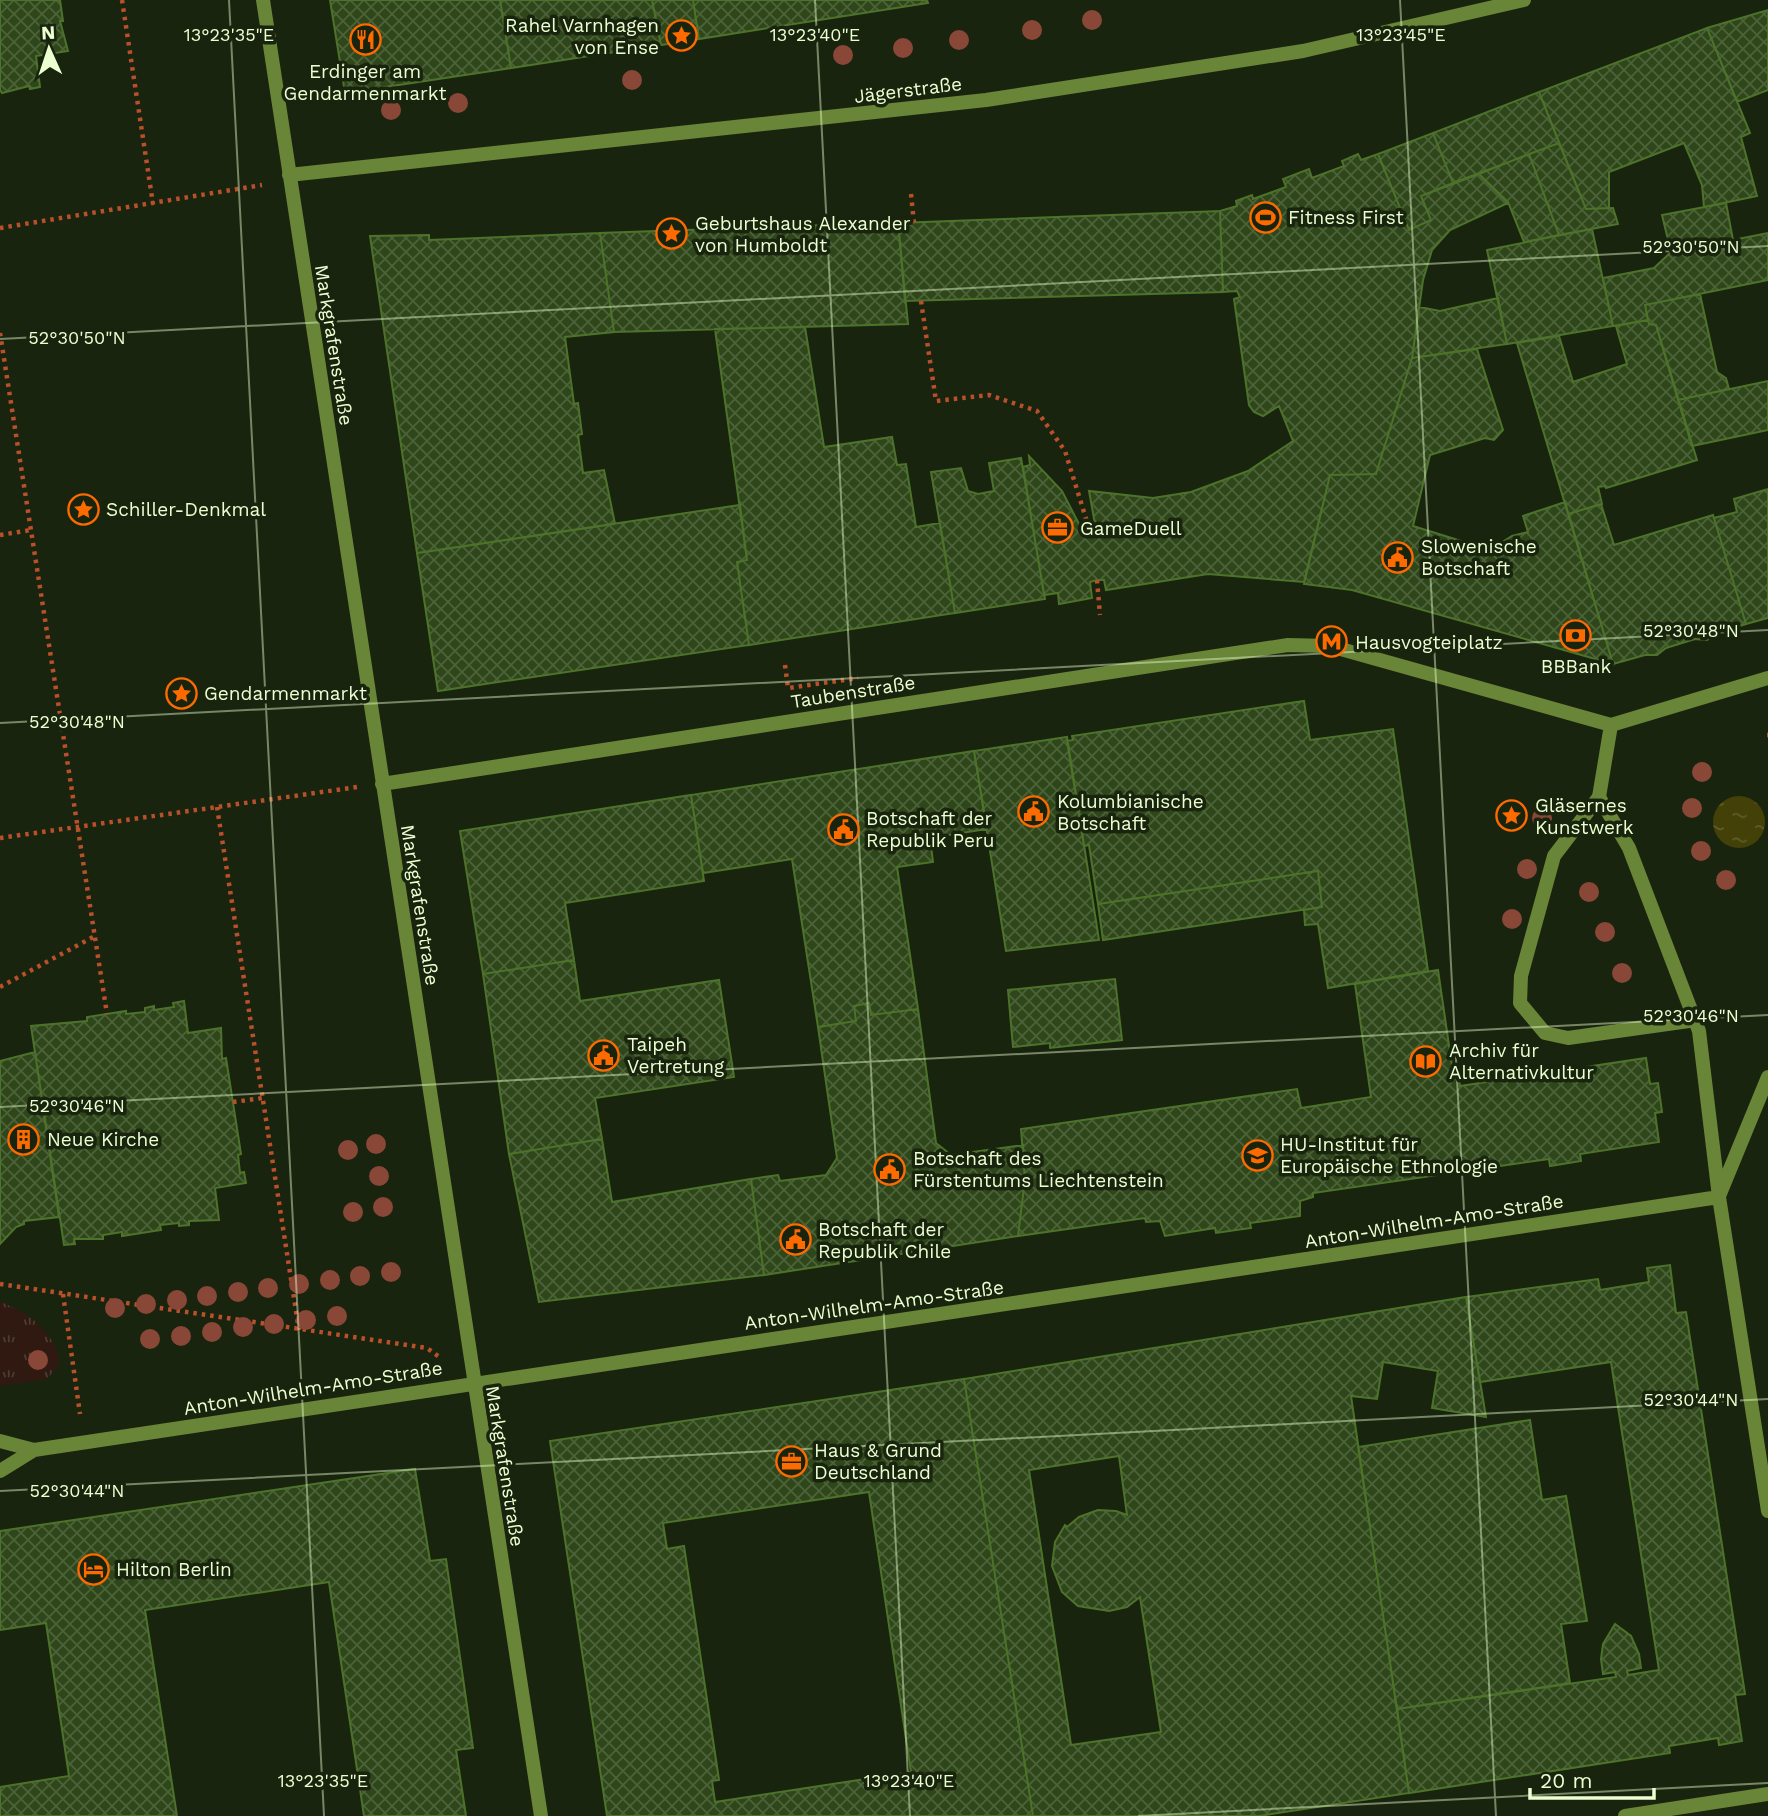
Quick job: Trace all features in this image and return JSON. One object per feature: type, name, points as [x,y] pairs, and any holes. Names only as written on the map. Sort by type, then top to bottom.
[{"type":"street","name":"Markgrafenstraße","points":[[262,0],[541,1816]]},
{"type":"street","name":"Jägerstraße","points":[[289,175],[986,100],[1303,51],[1524,0]]},
{"type":"street","name":"Taubenstraße","points":[[382,783],[1288,645],[1330,646],[1611,725]]},
{"type":"street","points":[[1696,1020],[1568,1038],[1545,1033],[1520,1003],[1521,976],[1554,856],[1599,797],[1611,725],[1768,678]]},
{"type":"street","points":[[1599,797],[1629,848],[1696,1020],[1719,1197],[1768,1511]]},
{"type":"street","points":[[1719,1197],[1768,1077]]},
{"type":"street","name":"Anton-Wilhelm-Amo-Straße","points":[[0,1471],[34,1450],[84,1442],[1719,1197]]},
{"type":"street","name":"Anton-Wilhelm-Amo-Straße","points":[[0,1441],[34,1450]]},
{"type":"street","points":[[1625,1816],[1768,1794]]},
{"type":"path","points":[[122,0],[153,204]]},
{"type":"path","points":[[0,228],[255,188]]},
{"type":"path","points":[[911,194],[914,223]]},
{"type":"path","points":[[921,301],[936,401],[989,395],[1037,411],[1065,451],[1088,525]]},
{"type":"path","points":[[0,333],[107,1014]]},
{"type":"path","points":[[0,535],[31,530]]},
{"type":"path","points":[[1097,580],[1100,615]]},
{"type":"path","points":[[785,665],[788,688],[858,678]]},
{"type":"path","points":[[0,838],[346,789]]},
{"type":"path","points":[[218,807],[299,1330]]},
{"type":"path","points":[[0,987],[95,936]]},
{"type":"path","points":[[233,1102],[263,1098]]},
{"type":"path","points":[[0,1284],[427,1348]]},
{"type":"path","points":[[63,1294],[84,1442]]},
{"type":"green space","points":[[0,1302],[31,1318],[47,1333],[60,1364],[47,1379],[0,1386]]},
{"type":"water","points":[[1739,796],[1758,803],[1765,822],[1758,841],[1739,848],[1720,841],[1713,822],[1720,803]]},
{"type":"building","points":[[0,0],[60,0],[63,21],[60,21],[68,51],[36,56],[40,87],[30,89],[29,86],[2,93],[0,90]]},
{"type":"building","points":[[330,0],[500,0],[511,68],[345,93]]},
{"type":"building","points":[[500,0],[652,0],[661,45],[511,68]]},
{"type":"building","points":[[652,0],[693,0],[699,39],[661,45]]},
{"type":"building","points":[[693,0],[927,0],[928,3],[699,39]]},
{"type":"building","points":[[1768,10],[1768,90],[1737,102],[1707,28]]},
{"type":"building","points":[[1707,28],[1750,133],[1741,137],[1757,196],[1704,207],[1702,185],[1684,143],[1609,172],[1609,208],[1586,209],[1539,92]]},
{"type":"building","points":[[1539,92],[1559,143],[1453,183],[1433,133]]},
{"type":"building","points":[[1433,133],[1453,183],[1421,196],[1431,220],[1409,230],[1378,154]]},
{"type":"building","points":[[1559,143],[1586,209],[1613,208],[1618,224],[1559,235],[1529,154]]},
{"type":"building","points":[[1358,154],[1361,160],[1378,154],[1409,230],[1431,220],[1421,196],[1479,174],[1508,203],[1450,230],[1432,250],[1423,280],[1412,358],[1376,474],[1330,475],[1304,582],[1208,574],[1106,590],[1104,580],[1097,580],[1090,582],[1092,598],[1059,604],[1058,593],[1044,595],[1023,467],[1030,465],[1029,456],[1062,491],[1080,526],[1095,524],[1089,491],[1153,498],[1191,492],[1248,471],[1293,441],[1279,406],[1263,416],[1254,412],[1249,405],[1234,299],[1240,297],[1237,291],[1223,292],[1220,211],[1237,206],[1236,201],[1252,195],[1253,199],[1286,187],[1283,179],[1309,169],[1312,178],[1344,166],[1342,161]]},
{"type":"building","points":[[1529,154],[1559,235],[1524,242],[1508,202],[1479,174]]},
{"type":"building","points":[[1726,203],[1733,240],[1768,233],[1768,280],[1645,305],[1648,320],[1613,326],[1603,278],[1654,268],[1671,252],[1662,215]]},
{"type":"building","points":[[1220,211],[1223,292],[905,301],[898,223]]},
{"type":"building","points":[[898,223],[908,324],[614,332],[600,233]]},
{"type":"building","points":[[1592,229],[1613,326],[1507,344],[1487,250]]},
{"type":"building","points":[[600,233],[614,332],[565,337],[574,404],[578,403],[582,434],[578,435],[583,473],[604,470],[615,524],[417,553],[370,236],[429,235],[429,240]]},
{"type":"building","points":[[1700,294],[1717,372],[1726,378],[1729,389],[1678,400],[1656,325],[1649,324],[1645,305]]},
{"type":"building","points":[[1498,298],[1507,344],[1412,358],[1419,307],[1440,311]]},
{"type":"building","points":[[1648,320],[1649,324],[1656,325],[1697,460],[1606,488],[1598,487],[1602,504],[1568,514],[1517,343],[1559,336],[1573,382],[1627,364],[1616,326]]},
{"type":"building","points":[[805,327],[824,447],[892,437],[897,465],[906,464],[916,527],[940,523],[955,613],[749,645],[737,562],[747,560],[715,329]]},
{"type":"building","points":[[1477,349],[1503,430],[1494,440],[1485,438],[1430,455],[1413,526],[1490,550],[1512,536],[1528,532],[1523,516],[1565,502],[1613,664],[1352,590],[1304,584],[1330,475],[1376,474],[1412,358]]},
{"type":"building","points":[[1768,381],[1768,430],[1692,446],[1678,400]]},
{"type":"building","points":[[1021,458],[1045,599],[955,613],[931,472],[961,468],[968,491],[978,494],[994,491],[989,463]]},
{"type":"building","points":[[1768,489],[1768,618],[1746,624],[1714,518],[1737,512],[1734,499]]},
{"type":"building","points":[[1601,504],[1614,545],[1713,515],[1746,624],[1717,633],[1707,640],[1695,639],[1666,648],[1657,655],[1645,655],[1613,664],[1568,514]]},
{"type":"building","points":[[740,505],[747,560],[737,562],[749,645],[438,691],[417,553]]},
{"type":"building","points":[[1304,701],[1310,740],[1393,729],[1428,971],[1328,988],[1318,924],[1305,925],[1304,910],[1322,907],[1318,871],[1098,904],[1089,845],[1084,846],[1067,741],[1073,740],[1072,736]]},
{"type":"building","points":[[1067,737],[1099,940],[1006,951],[974,751]]},
{"type":"building","points":[[974,751],[987,829],[930,838],[933,862],[897,867],[918,1009],[871,1015],[869,1003],[854,1006],[856,1021],[818,1027],[792,859],[703,873],[691,795]]},
{"type":"building","points":[[691,795],[704,881],[565,903],[574,960],[483,974],[460,831]]},
{"type":"building","points":[[1318,871],[1322,907],[1103,940],[1098,904]]},
{"type":"building","points":[[574,960],[580,1001],[719,980],[734,1077],[595,1098],[602,1139],[509,1154],[483,974]]},
{"type":"building","points":[[1438,970],[1452,1066],[1458,1069],[1460,1086],[1646,1058],[1650,1084],[1658,1083],[1662,1112],[1655,1113],[1659,1142],[1580,1154],[1581,1161],[1550,1166],[1549,1159],[1313,1193],[1313,1197],[1300,1201],[1300,1216],[1250,1223],[1251,1228],[1216,1233],[1215,1228],[1165,1236],[1160,1221],[1146,1222],[1145,1218],[1018,1236],[1025,1179],[1021,1129],[1297,1089],[1301,1108],[1371,1097],[1355,984]]},
{"type":"building","points":[[1115,979],[1122,1040],[1050,1048],[1050,1043],[1013,1047],[1008,990]]},
{"type":"building","points":[[184,1001],[188,1033],[221,1028],[222,1059],[226,1058],[241,1154],[238,1155],[240,1173],[244,1172],[246,1183],[215,1188],[219,1220],[189,1221],[189,1225],[179,1226],[179,1223],[160,1225],[161,1230],[122,1236],[122,1232],[103,1235],[103,1239],[74,1239],[75,1244],[64,1245],[31,1026],[87,1021],[87,1017],[126,1011],[126,1014],[145,1012],[145,1008],[154,1006],[154,1010],[174,1007],[173,1003]]},
{"type":"building","points":[[869,1003],[871,1015],[918,1009],[936,1143],[951,1155],[1023,1145],[1025,1179],[1018,1236],[764,1275],[751,1179],[778,1175],[780,1181],[826,1175],[837,1158],[818,1027],[856,1021],[854,1006]]},
{"type":"building","name":"Neue Kirche","points":[[35,1052],[59,1217],[24,1221],[24,1224],[16,1227],[0,1244],[0,1061]]},
{"type":"building","points":[[602,1139],[612,1202],[751,1179],[764,1275],[539,1302],[509,1154]]},
{"type":"building","points":[[1670,1265],[1676,1313],[1686,1312],[1745,1694],[1735,1695],[1742,1741],[1719,1745],[1718,1738],[1669,1746],[1670,1753],[1409,1793],[1397,1709],[1616,1677],[1615,1672],[1603,1674],[1601,1659],[1603,1644],[1615,1624],[1631,1636],[1639,1654],[1641,1668],[1627,1671],[1628,1675],[1659,1670],[1611,1362],[1480,1382],[1466,1297],[1598,1279],[1600,1290],[1649,1282],[1647,1268]]},
{"type":"building","points":[[1466,1297],[1486,1417],[1432,1408],[1438,1371],[1383,1362],[1377,1399],[1351,1396],[1409,1793],[1259,1816],[1033,1816],[964,1379]],"holes":[[[1119,1456],[1127,1515],[1098,1510],[1079,1517],[1067,1527],[1065,1525],[1055,1542],[1052,1566],[1062,1592],[1078,1606],[1109,1611],[1127,1607],[1140,1597],[1161,1732],[1071,1745],[1029,1470]]]},
{"type":"building","points":[[964,1379],[1033,1816],[607,1816],[550,1441]],"holes":[[[869,1492],[911,1772],[715,1802],[712,1781],[719,1780],[684,1546],[667,1549],[663,1523]]]},
{"type":"building","points":[[1530,1420],[1542,1500],[1566,1496],[1587,1621],[1561,1624],[1570,1683],[1397,1709],[1358,1447]]},
{"type":"building","points":[[415,1469],[430,1561],[446,1559],[473,1748],[456,1750],[466,1816],[364,1816],[329,1582],[145,1610],[177,1816],[0,1816],[0,1787],[69,1776],[46,1623],[0,1630],[0,1531]]},
{"type":"place","name":"Rahel Varnhagen von Ense","points":[[682,36]]},
{"type":"place","name":"Erdinger am Gendarmenmarkt","points":[[365,40]]},
{"type":"place","name":"Fitness First","points":[[1265,217]]},
{"type":"place","name":"Geburtshaus Alexander von Humboldt","points":[[672,234]]},
{"type":"place","name":"Schiller-Denkmal","points":[[83,509]]},
{"type":"place","name":"GameDuell","points":[[1057,528]]},
{"type":"place","name":"Slowenische Botschaft","points":[[1398,557]]},
{"type":"place","name":"BBBank","points":[[1576,635]]},
{"type":"place","name":"Hausvogteiplatz","points":[[1332,642]]},
{"type":"place","name":"Gendarmenmarkt","points":[[181,693]]},
{"type":"place","name":"Kolumbianische Botschaft","points":[[1034,812]]},
{"type":"place","name":"Gläsernes Kunstwerk","points":[[1512,816]]},
{"type":"place","name":"Botschaft der Republik Peru","points":[[843,829]]},
{"type":"place","name":"Taipeh Vertretung","points":[[604,1055]]},
{"type":"place","name":"Archiv für Alternativkultur","points":[[1426,1061]]},
{"type":"place","name":"Neue Kirche","points":[[24,1139]]},
{"type":"place","name":"HU-Institut für Europäische Ethnologie","points":[[1257,1155]]},
{"type":"place","name":"Botschaft des Fürstentums Liechtenstein","points":[[890,1169]]},
{"type":"place","name":"Botschaft der Republik Chile","points":[[795,1240]]},
{"type":"place","name":"Haus & Grund Deutschland","points":[[791,1461]]},
{"type":"place","name":"Hilton Berlin","points":[[93,1569]]}]
